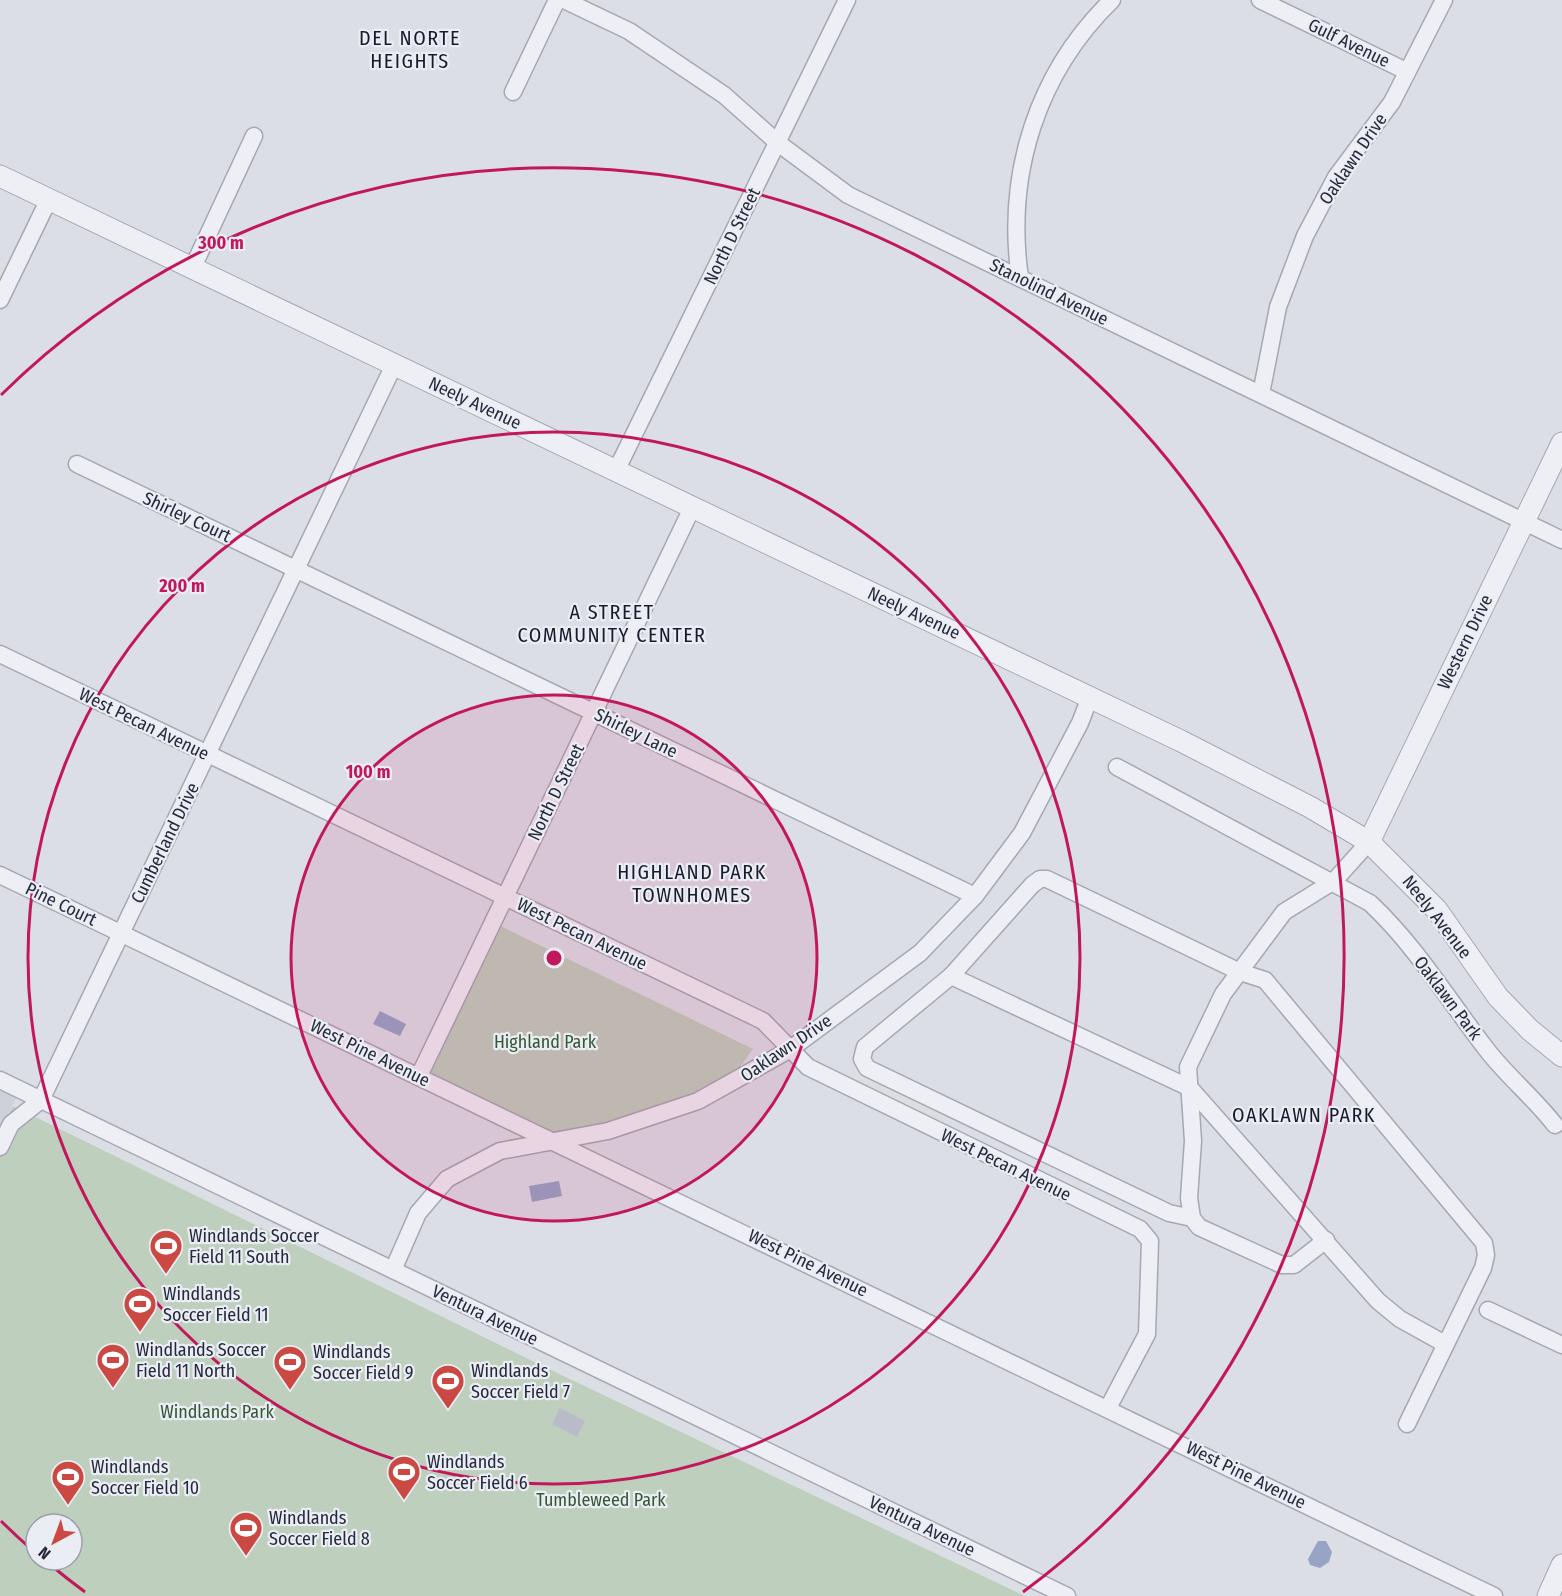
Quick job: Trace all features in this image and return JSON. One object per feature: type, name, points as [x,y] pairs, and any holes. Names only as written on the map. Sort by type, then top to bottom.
[{"type":"street","points":[[513,92],[557,0]]},
{"type":"street","name":"Stanolind Avenue","points":[[564,0],[629,31],[716,89],[778,143],[848,195],[1562,540]]},
{"type":"street","name":"North D Street","points":[[616,471],[847,0]]},
{"type":"street","points":[[1020,278],[1015,238],[1019,175],[1048,83],[1085,26],[1112,0]]},
{"type":"street","name":"Gulf Avenue","points":[[1260,0],[1406,71]]},
{"type":"street","name":"Oaklawn Drive","points":[[1261,394],[1278,308],[1305,236],[1336,177],[1392,102],[1444,0]]},
{"type":"street","points":[[193,267],[254,136]]},
{"type":"street","name":"Neely Avenue","points":[[0,176],[1090,697],[1273,787],[1369,842],[1437,910],[1498,997],[1530,1030],[1562,1056]]},
{"type":"street","points":[[0,300],[49,199]]},
{"type":"street","name":"Cumberland Drive","points":[[0,1147],[11,1124],[42,1100],[394,365]]},
{"type":"street","name":"Western Drive","points":[[1369,842],[1562,442]]},
{"type":"street","name":"Shirley Court","points":[[76,464],[297,569]]},
{"type":"street","name":"North D Street","points":[[419,1076],[692,508]]},
{"type":"street","name":"Shirley Lane","points":[[297,569],[975,896]]},
{"type":"street","name":"West Pecan Avenue","points":[[0,654],[763,1021],[808,1067],[1140,1229],[1148,1237],[1147,1334],[1108,1407]]},
{"type":"street","name":"Oaklawn Drive","points":[[393,1270],[418,1213],[447,1179],[500,1151],[608,1131],[698,1101],[789,1050],[920,953],[975,896],[1022,833],[1080,723],[1090,697]]},
{"type":"street","name":"Oaklawn Park","points":[[1117,767],[1334,881],[1370,903],[1391,923],[1488,1053],[1532,1096],[1555,1125]]},
{"type":"street","points":[[1326,1240],[1294,1265],[1282,1265],[1199,1227],[1191,1218],[1189,1198],[1193,1141],[1188,1067],[1223,994],[1284,912],[1334,881],[1369,842]]},
{"type":"street","name":"Pine Court","points":[[0,875],[121,933]]},
{"type":"street","points":[[1191,1218],[1169,1214],[867,1068],[862,1059],[865,1047],[951,976],[1032,885],[1040,879],[1047,879],[1240,972],[1265,980],[1484,1243],[1486,1255],[1483,1268],[1407,1424]]},
{"type":"street","name":"West Pine Avenue","points":[[121,933],[1108,1407],[1494,1596]]},
{"type":"street","points":[[951,976],[1190,1088],[1378,1301],[1400,1319],[1445,1344]]},
{"type":"street","name":"Ventura Avenue","points":[[0,1080],[1067,1596]]},
{"type":"street","points":[[1488,1310],[1562,1345]]},
{"type":"street","points":[[1548,1596],[1562,1565]]},
{"type":"shaded area","points":[[0,1088],[17,1096],[0,1133]]},
{"type":"green space","name":"Highland Park","points":[[492,922],[753,1049],[726,1086],[552,1140],[419,1075]]},
{"type":"green space","name":"Windlands Park","points":[[13,1106],[555,1372],[1025,1596],[0,1596],[0,1133]]},
{"type":"water","points":[[380,1011],[406,1024],[400,1036],[373,1024]]},
{"type":"water","points":[[559,1181],[562,1196],[532,1202],[529,1186]]},
{"type":"water","points":[[1318,1541],[1326,1541],[1332,1552],[1329,1562],[1320,1568],[1310,1565],[1308,1559]]},
{"type":"building","points":[[560,1408],[585,1421],[577,1437],[552,1424]]},
{"type":"place","name":"Windlands Soccer Field 11 South","points":[[166,1275]]},
{"type":"place","name":"Windlands Soccer Field 11","points":[[140,1333]]},
{"type":"place","name":"Windlands Soccer Field 11 North","points":[[113,1389]]},
{"type":"place","name":"Windlands Soccer Field 9","points":[[290,1391]]},
{"type":"place","name":"Windlands Soccer Field 7","points":[[448,1410]]},
{"type":"place","name":"Windlands Soccer Field 6","points":[[404,1501]]},
{"type":"place","name":"Windlands Soccer Field 10","points":[[68,1506]]},
{"type":"place","name":"Windlands Soccer Field 8","points":[[246,1557]]},
{"type":"district","name":"DEL NORTE HEIGHTS","points":[[410,50]]},
{"type":"district","name":"A STREET COMMUNITY CENTER","points":[[612,624]]},
{"type":"district","name":"HIGHLAND PARK TOWNHOMES","points":[[692,884]]},
{"type":"district","name":"OAKLAWN PARK","points":[[1304,1115]]},
{"type":"park label","name":"Tumbleweed Park","points":[[601,1500]]}]
